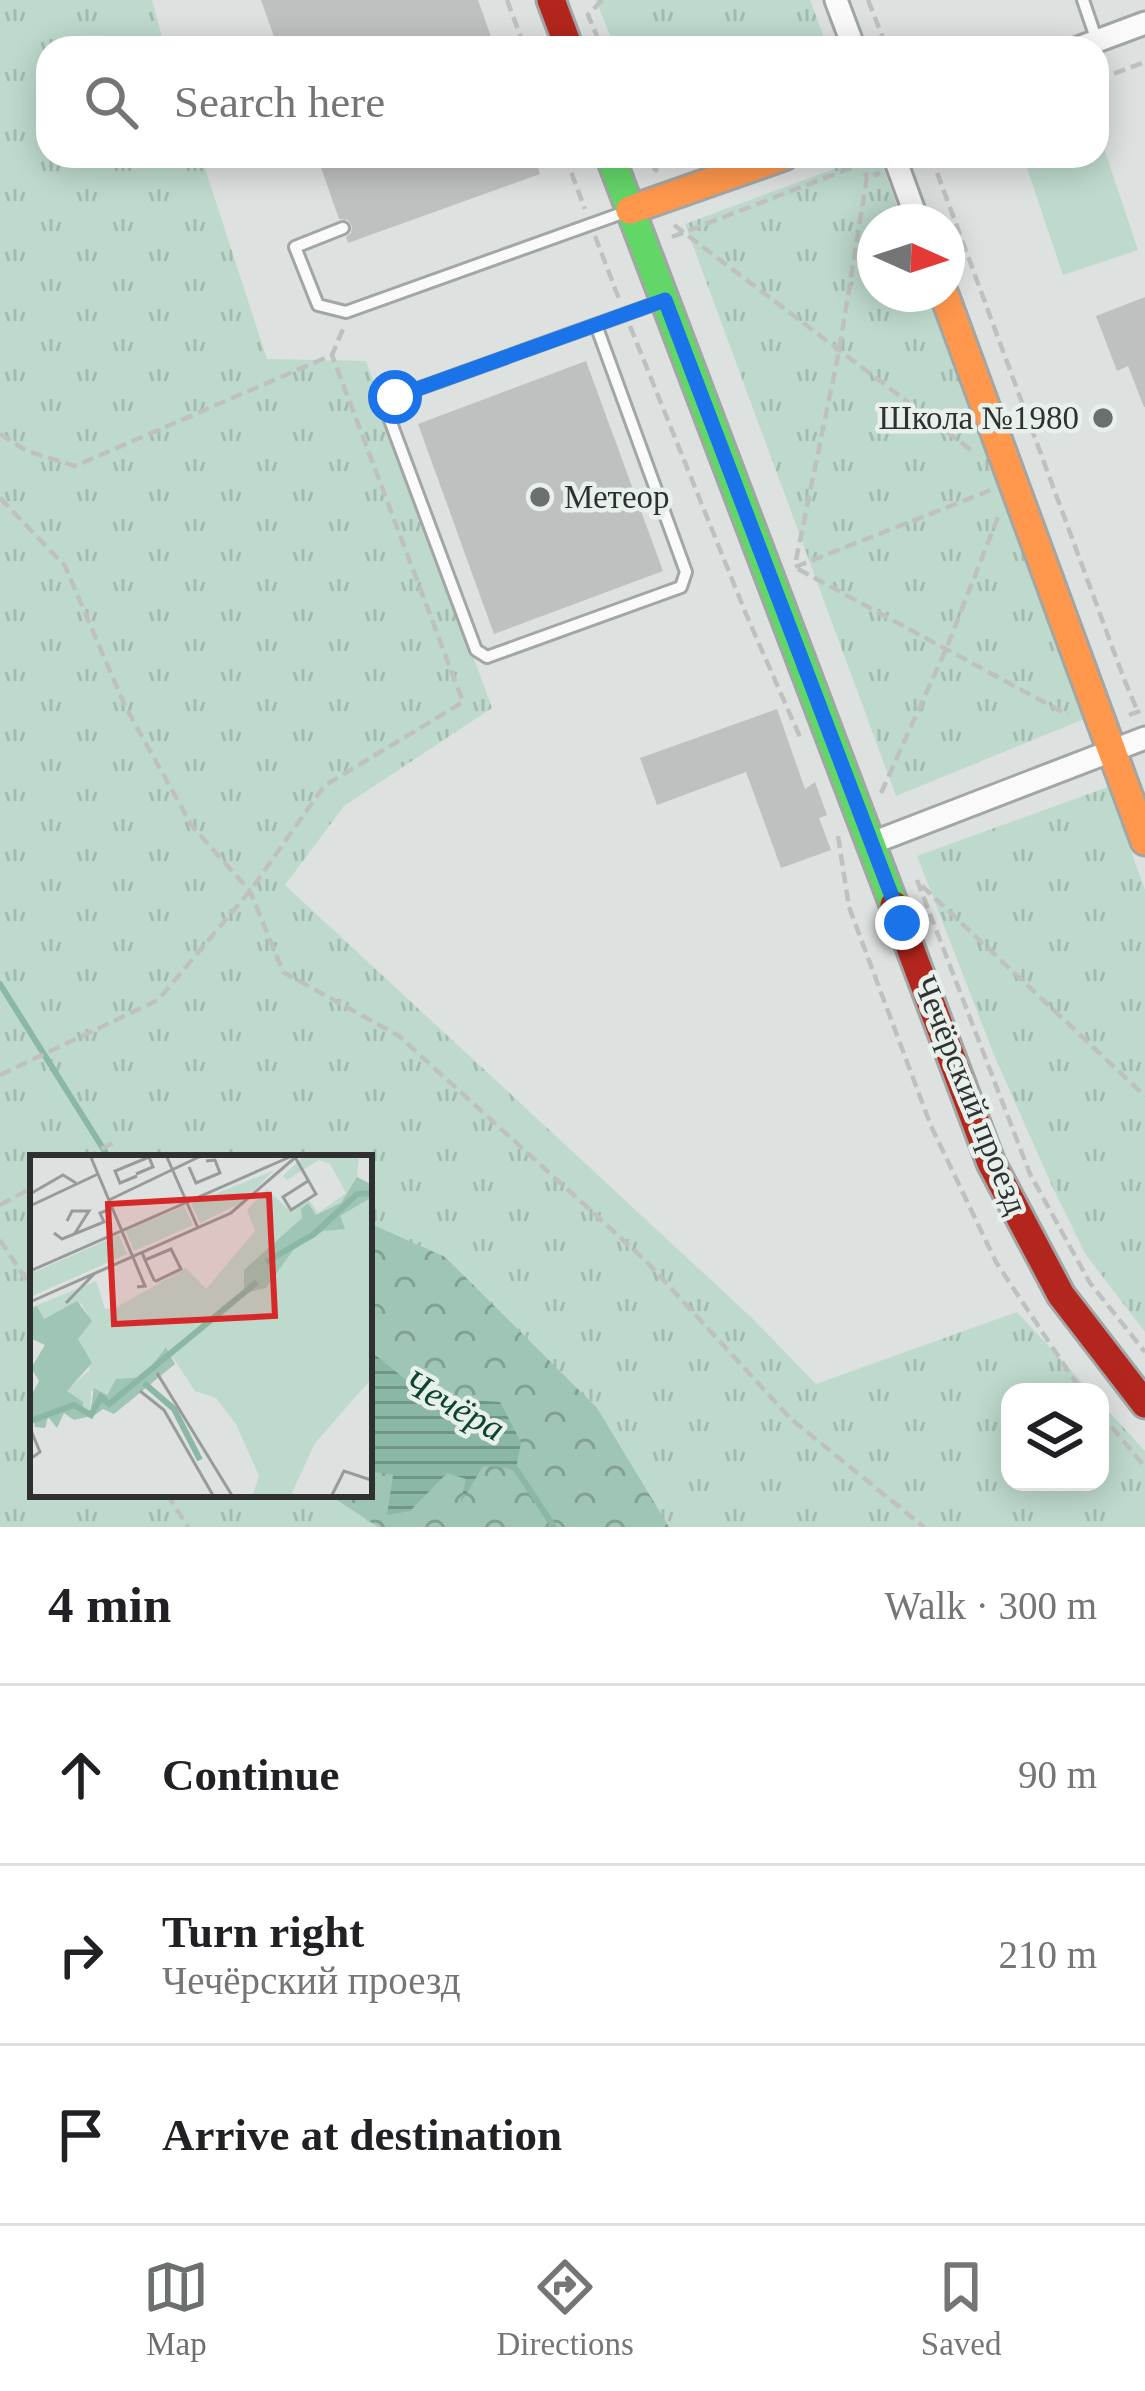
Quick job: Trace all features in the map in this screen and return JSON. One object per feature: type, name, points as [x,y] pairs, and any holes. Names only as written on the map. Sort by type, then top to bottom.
[{"type":"main road","points":[[551,0],[564,36]]},
{"type":"main road","name":"Чечёрский проезд","points":[[614,168],[991,1162],[1061,1295],[1145,1404]]},
{"type":"main road","points":[[630,210],[669,210],[758,168]]},
{"type":"main road","points":[[951,312],[1143,835]]},
{"type":"street","points":[[836,0],[850,36]]},
{"type":"street","points":[[1109,36],[1145,23]]},
{"type":"street","points":[[899,168],[912,204]]},
{"type":"street","points":[[872,843],[1145,738]]},
{"type":"lane","points":[[1083,0],[1086,36]]},
{"type":"lane","points":[[343,228],[295,248],[318,305],[346,312],[630,210]]},
{"type":"lane","points":[[596,325],[686,572],[681,586],[487,657],[476,650],[387,412],[395,397],[665,300]]},
{"type":"path","points":[[506,0],[520,36]]},
{"type":"path","points":[[597,36],[588,15],[602,0]]},
{"type":"path","points":[[868,0],[882,36]]},
{"type":"path","points":[[1109,76],[1145,62]]},
{"type":"path","points":[[570,168],[746,614],[800,737]]},
{"type":"path","points":[[652,168],[659,172],[672,237],[851,168]]},
{"type":"path","points":[[795,567],[839,351],[867,177],[863,168]]},
{"type":"path","points":[[867,177],[883,168]]},
{"type":"path","points":[[935,168],[1138,711]]},
{"type":"path","points":[[669,210],[685,232],[977,455]]},
{"type":"path","points":[[0,434],[27,451],[75,466],[332,355],[346,312]]},
{"type":"path","points":[[0,1075],[158,1000],[250,891],[324,786],[463,702],[332,355]]},
{"type":"path","points":[[795,567],[1012,482]]},
{"type":"path","points":[[881,794],[1012,482]]},
{"type":"path","points":[[0,498],[65,566],[125,706],[192,826],[250,891],[283,972],[399,1036],[645,1260],[791,1419],[924,1527]]},
{"type":"path","points":[[795,567],[1053,704]]},
{"type":"path","points":[[836,826],[849,907],[931,1126],[996,1262],[1076,1383]]},
{"type":"path","points":[[1145,1096],[917,882],[1030,1174],[1090,1283],[1145,1352]]},
{"type":"path","points":[[91,1155],[116,1141]]},
{"type":"path","points":[[0,1205],[30,1189]]},
{"type":"path","points":[[0,1240],[30,1285]]},
{"type":"path","points":[[1109,1424],[1145,1467]]},
{"type":"path","points":[[169,1497],[188,1527]]},
{"type":"green space","points":[[0,0],[152,0],[162,36],[36,36],[36,168],[205,168],[267,359],[366,361],[492,708],[344,806],[285,885],[752,1318],[816,1384],[1017,1312],[1083,1383],[1001,1383],[1001,1491],[1109,1491],[1109,1412],[1145,1451],[1145,1527],[0,1527]]},
{"type":"green space","points":[[596,0],[810,0],[824,36],[610,36]]},
{"type":"green space","points":[[1109,164],[1138,250],[1063,275],[1027,168],[1109,168]]},
{"type":"green space","points":[[837,168],[883,168],[896,204],[857,204],[857,312],[936,312],[1084,719],[896,796],[685,224]]},
{"type":"green space","points":[[1108,787],[1145,890],[1145,1332],[1086,1255],[1053,1188],[994,1055],[917,856]]},
{"type":"green space","points":[[372,1224],[445,1257],[597,1408],[669,1527],[378,1527],[333,1497],[372,1497]]},
{"type":"water","points":[[372,1352],[441,1408],[470,1400],[500,1402],[521,1442],[516,1469],[483,1466],[460,1504],[466,1479],[447,1473],[410,1511],[387,1515],[393,1475],[372,1472]]},
{"type":"building","points":[[261,0],[478,0],[491,36],[274,36]]},
{"type":"building","points":[[321,168],[538,168],[540,174],[348,243],[352,226],[339,219]]},
{"type":"building","points":[[1145,297],[1144,407],[1128,366],[1117,371],[1096,316]]},
{"type":"building","name":"Метеор","points":[[586,361],[663,571],[494,634],[418,424]]},
{"type":"building","points":[[777,709],[805,789],[815,782],[827,815],[819,818],[831,850],[781,868],[746,772],[657,805],[640,758]]},
{"type":"waterway","name":"Чечёра","points":[[0,984],[107,1155]]},
{"type":"waterway","name":"Чечёра","points":[[512,1467],[554,1527]]},
{"type":"traffic: fast","points":[[615,168],[894,905]]},
{"type":"traffic: slow","points":[[630,210],[750,168]]},
{"type":"traffic: slow","points":[[951,312],[1145,841]]},
{"type":"traffic: jam","points":[[551,0],[564,36]]},
{"type":"traffic: jam","points":[[894,905],[991,1163],[1061,1295],[1145,1404]]},
{"type":"place","name":"Школа №1980","points":[[1103,418]]},
{"type":"place","name":"Метеор","points":[[540,497]]},
{"type":"route","points":[[395,397],[665,300],[902,923]]}]
